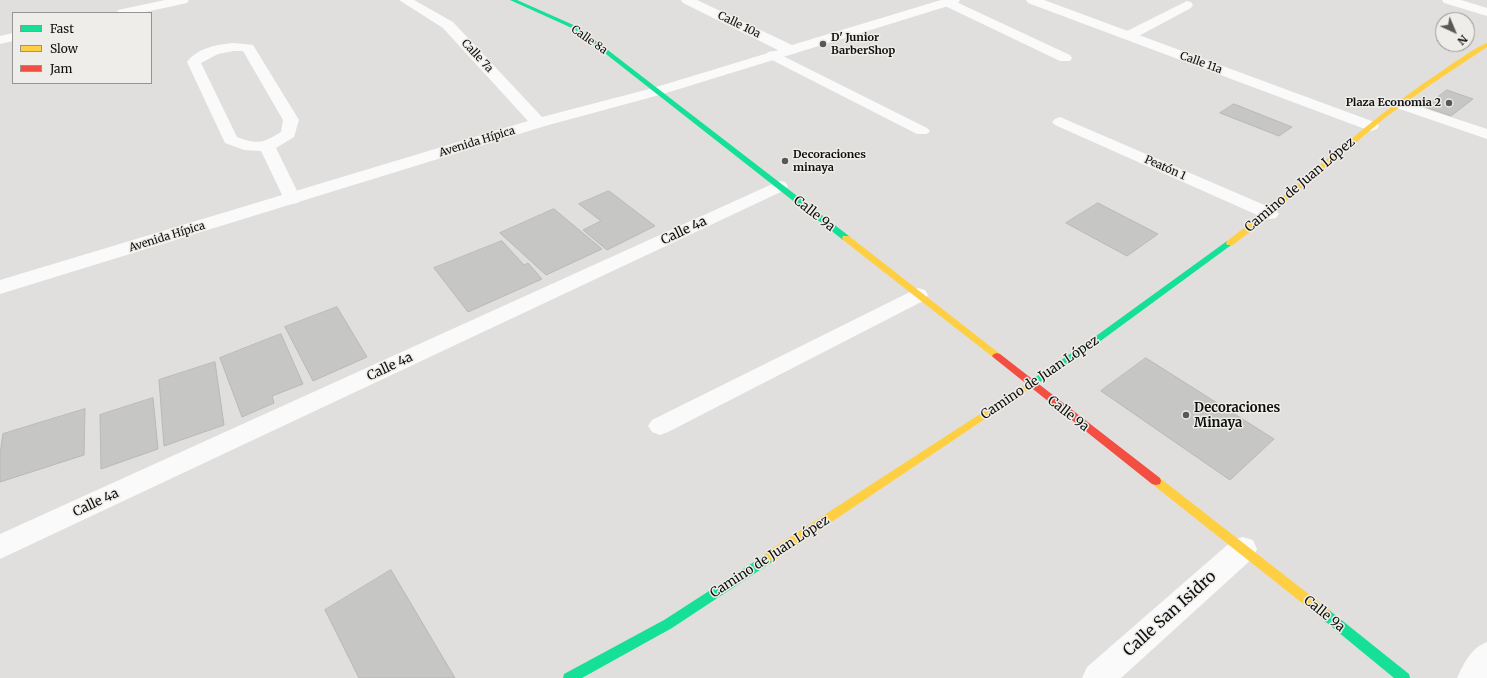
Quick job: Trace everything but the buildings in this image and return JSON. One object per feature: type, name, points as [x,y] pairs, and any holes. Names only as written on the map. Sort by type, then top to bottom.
[{"type":"street","points":[[128,12],[183,0]]},
{"type":"street","name":"Calle 7a","points":[[405,0],[448,25],[539,123]]},
{"type":"street","name":"Calle 8a","points":[[513,0],[576,28],[658,91]]},
{"type":"street","name":"Calle 11a","points":[[1032,0],[1371,126]]},
{"type":"street","points":[[1448,0],[1487,12]]},
{"type":"street","name":"Calle 10a","points":[[691,1],[790,50]]},
{"type":"street","name":"Avenida Hípica","points":[[0,287],[539,123],[658,91],[951,1]]},
{"type":"street","points":[[0,40],[12,37]]},
{"type":"street","name":"Camino de Juan López","points":[[569,678],[668,624],[1088,346],[1270,214],[1371,126],[1425,84],[1487,45]]},
{"type":"street","name":"Calle 9a","points":[[658,91],[1031,385],[1243,549],[1404,678]]},
{"type":"street","name":"Calle 4a","points":[[0,547],[779,186]]},
{"type":"street","name":"Calle San Isidro","points":[[1098,678],[1243,549]]},
{"type":"street","points":[[1473,678],[1487,657]]},
{"type":"lane","points":[[951,1],[1065,58]]},
{"type":"lane","points":[[1128,36],[1187,5]]},
{"type":"lane","points":[[237,46],[248,48],[290,120],[288,134],[266,147],[244,145],[231,140],[194,62],[202,56],[221,49],[237,46]]},
{"type":"lane","points":[[773,55],[922,131]]},
{"type":"lane","points":[[1399,104],[1487,134]]},
{"type":"lane","name":"Peatón 1","points":[[1060,122],[1270,214]]},
{"type":"lane","points":[[266,147],[292,199]]},
{"type":"lane","points":[[660,426],[918,296]]},
{"type":"traffic: fast","points":[[513,0],[576,28],[846,238]]},
{"type":"traffic: fast","points":[[1031,384],[1088,346],[1230,243]]},
{"type":"traffic: fast","points":[[569,678],[668,624],[771,556]]},
{"type":"traffic: fast","points":[[1325,614],[1404,678]]},
{"type":"traffic: slow","points":[[1230,243],[1398,105],[1427,84],[1487,45]]},
{"type":"traffic: slow","points":[[846,238],[997,356]]},
{"type":"traffic: slow","points":[[771,556],[1031,384]]},
{"type":"traffic: slow","points":[[1156,481],[1325,614]]},
{"type":"traffic: jam","points":[[997,356],[1156,481]]},
{"type":"place","name":"D' Junior BarberShop","points":[[823,44]]},
{"type":"place","name":"Plaza Economia 2","points":[[1449,103]]},
{"type":"place","name":"Decoraciones minaya","points":[[785,161]]},
{"type":"place","name":"Decoraciones Minaya","points":[[1186,415]]}]
